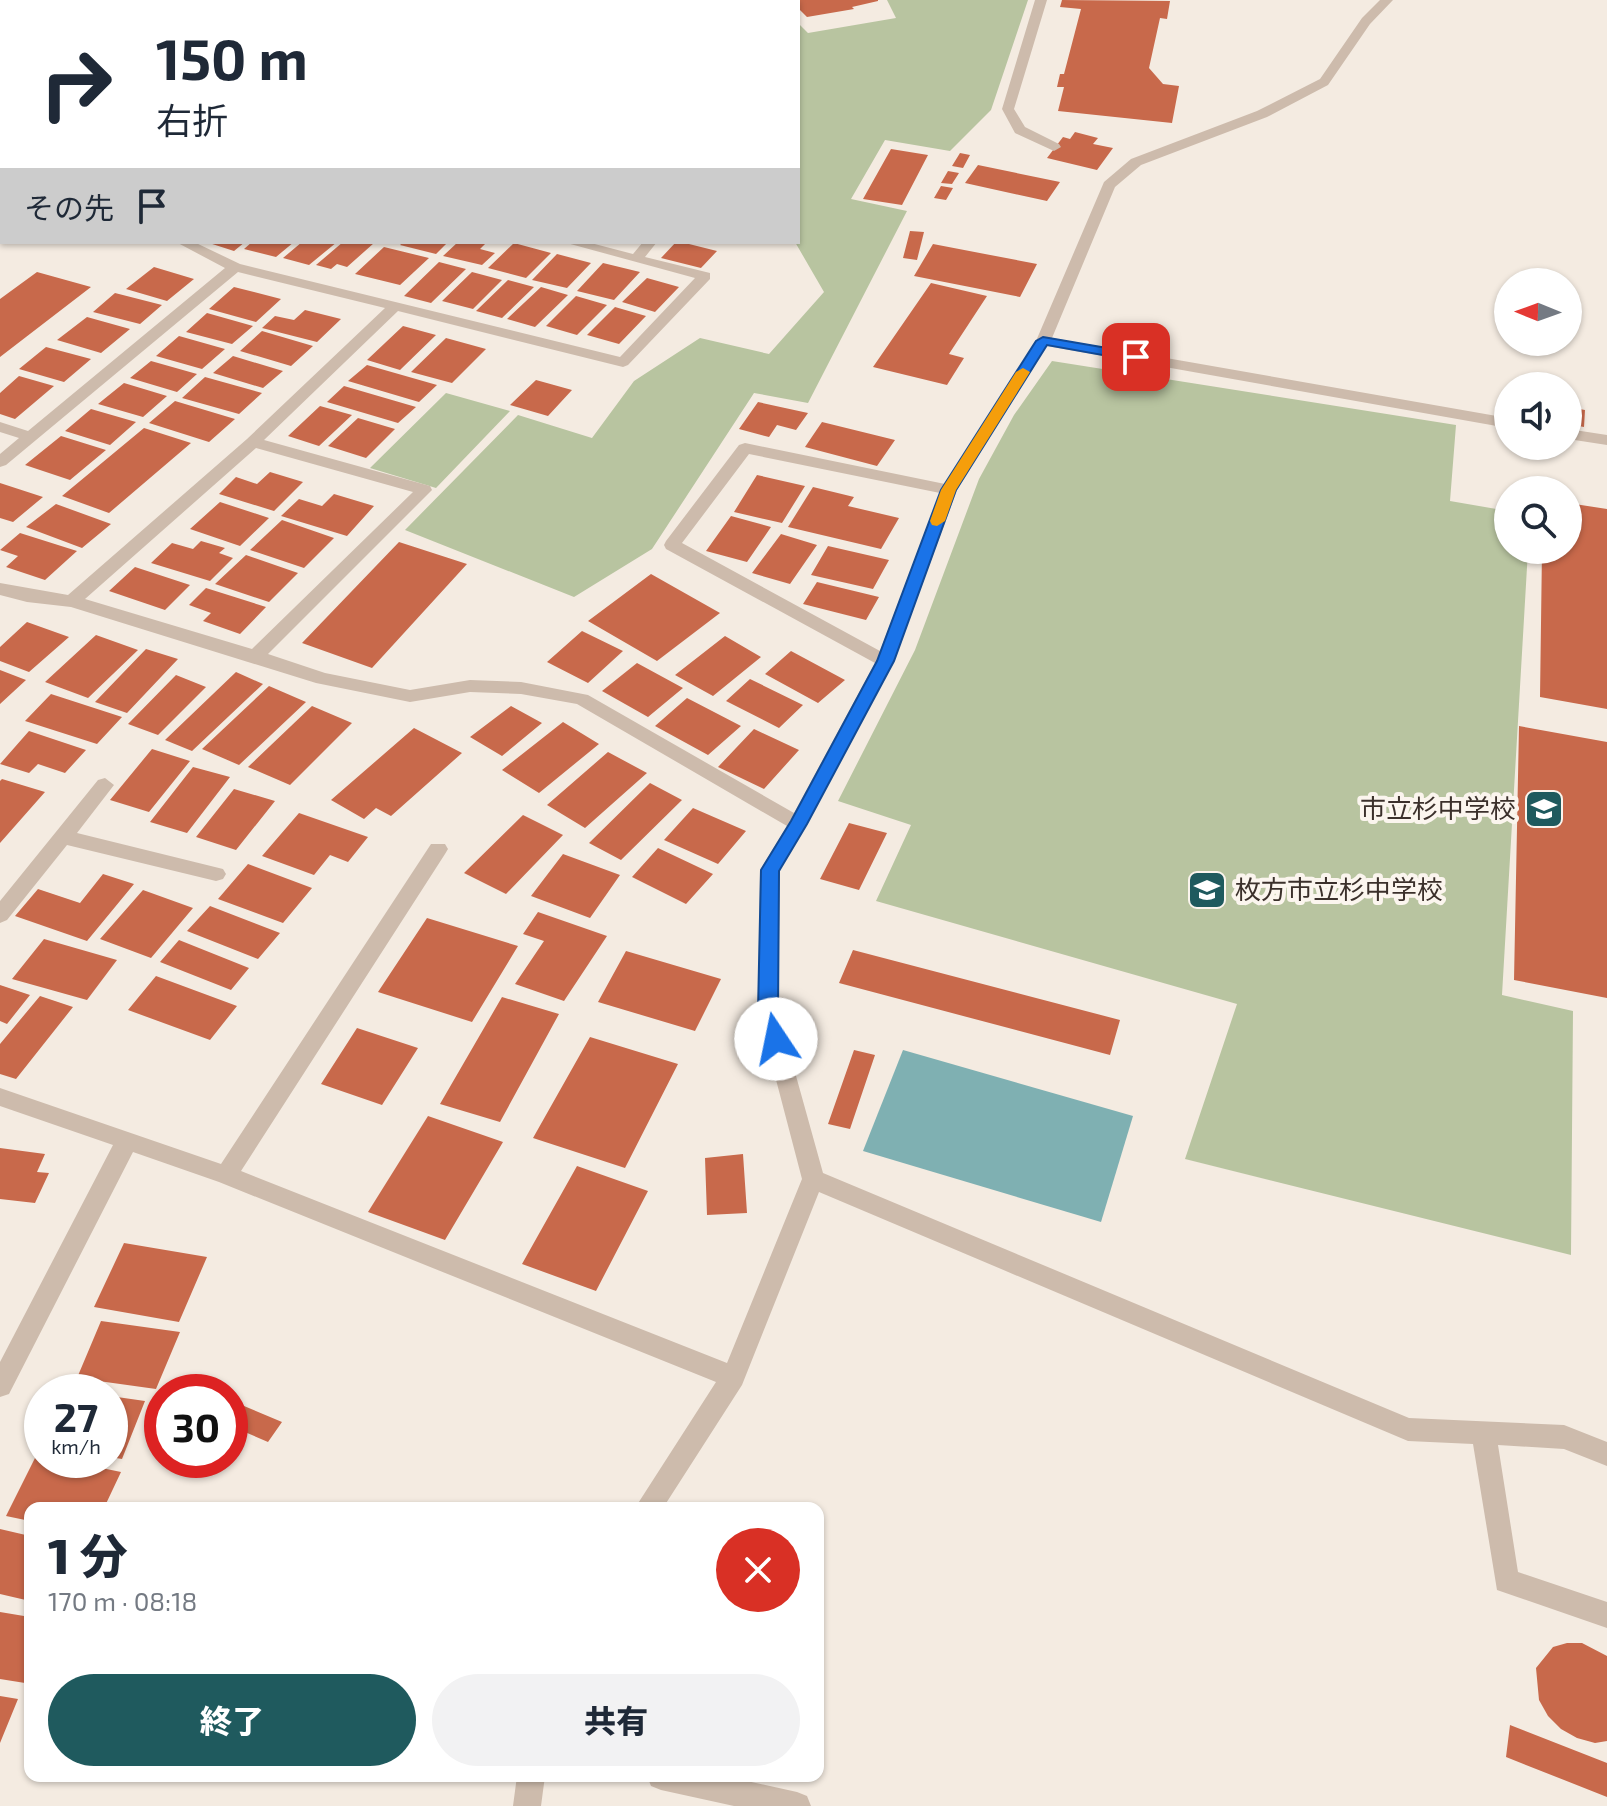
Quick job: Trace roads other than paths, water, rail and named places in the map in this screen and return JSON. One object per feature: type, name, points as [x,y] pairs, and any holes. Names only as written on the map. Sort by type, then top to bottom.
[{"type":"street","points":[[1041,0],[1008,109],[1020,130],[1054,147]]},
{"type":"street","points":[[652,1502],[733,1377],[813,1179],[768,1011],[770,870],[885,661],[949,490],[1043,341],[1109,185],[1136,162],[1262,114],[1324,82],[1366,21],[1387,0]]},
{"type":"street","points":[[187,244],[235,267],[623,362],[705,276],[578,244]]},
{"type":"street","points":[[636,259],[648,244]]},
{"type":"street","points":[[0,462],[235,267]]},
{"type":"street","points":[[72,601],[253,442],[393,308]]},
{"type":"street","points":[[1043,341],[1494,421]]},
{"type":"street","points":[[0,427],[30,437]]},
{"type":"street","points":[[1582,436],[1607,440]]},
{"type":"street","points":[[253,442],[424,490],[255,656]]},
{"type":"street","points":[[885,661],[672,545],[745,448],[949,490]]},
{"type":"street","points":[[0,589],[27,596],[72,601],[322,679],[410,696],[470,686],[521,688],[582,699],[798,824]]},
{"type":"street","points":[[0,915],[105,785]]},
{"type":"street","points":[[63,837],[216,874]]},
{"type":"street","points":[[226,1175],[438,849]]},
{"type":"street","points":[[0,1097],[226,1175],[733,1377]]},
{"type":"street","points":[[1,1384],[127,1141]]},
{"type":"street","points":[[813,1179],[1408,1429],[1564,1437],[1607,1454]]},
{"type":"street","points":[[1484,1432],[1506,1581],[1607,1615]]},
{"type":"street","points":[[527,1806],[530,1782]]},
{"type":"street","points":[[688,1782],[797,1806]]},
{"type":"water","points":[[903,1050],[1133,1116],[1101,1222],[863,1151]]},
{"type":"place","name":"市立杉中学校","points":[[1544,809]]},
{"type":"place","name":"枚方市立杉中学校","points":[[1207,890]]}]
